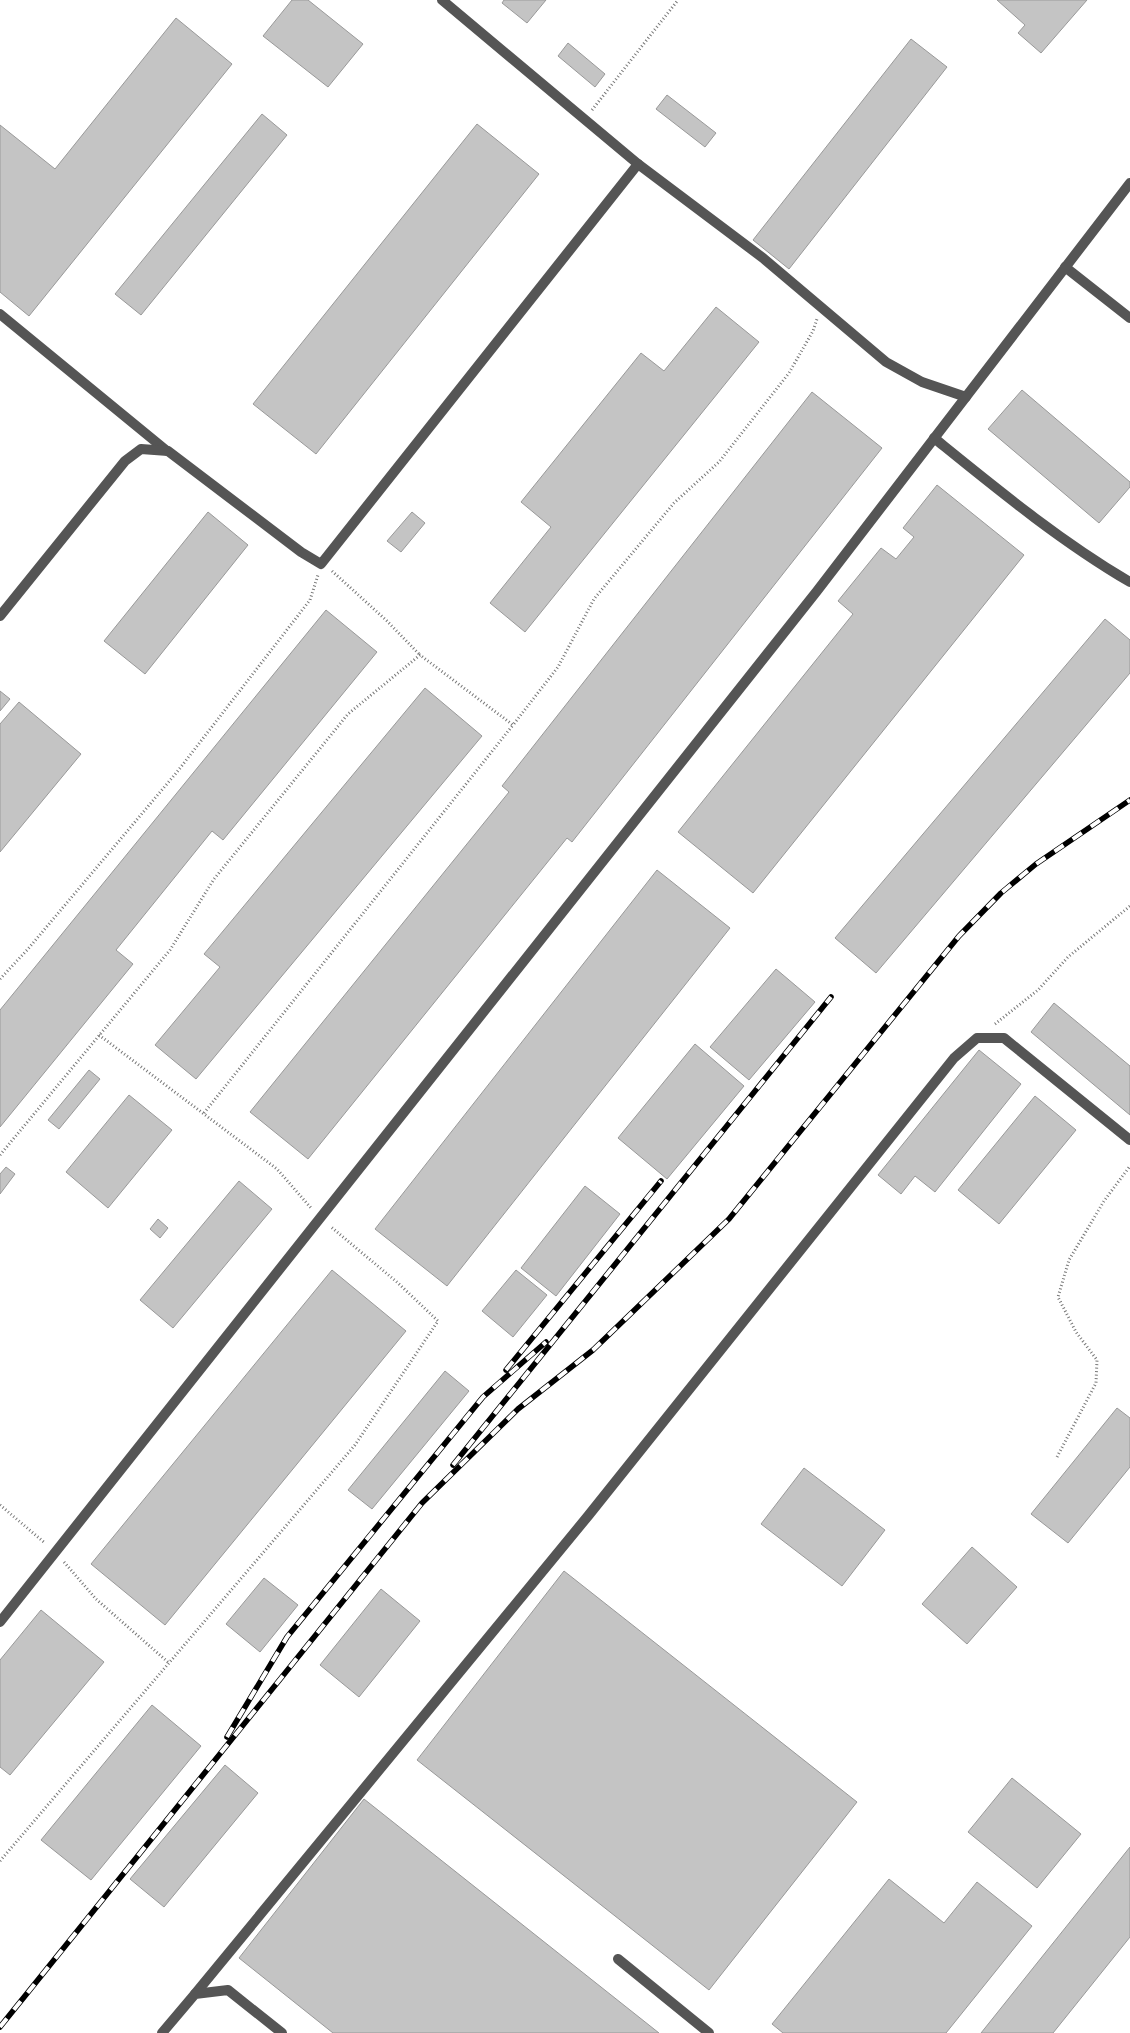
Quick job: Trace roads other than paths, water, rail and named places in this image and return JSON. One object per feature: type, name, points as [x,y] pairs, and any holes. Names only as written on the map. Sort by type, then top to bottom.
[{"type":"lane","points":[[442,0],[638,164],[763,258],[886,362],[922,382],[966,397]]},
{"type":"lane","points":[[0,314],[168,452],[301,552],[321,564],[638,164]]},
{"type":"lane","points":[[0,1622],[817,590],[1130,183]]},
{"type":"lane","points":[[1065,267],[1130,318]]},
{"type":"lane","points":[[934,438],[1003,494],[1103,566],[1130,582]]},
{"type":"lane","points":[[0,616],[125,460],[141,449],[168,452]]},
{"type":"lane","points":[[162,2033],[588,1516],[954,1058],[977,1038],[1004,1038],[1130,1140]]},
{"type":"lane","points":[[618,1958],[709,2033]]},
{"type":"lane","points":[[196,1994],[228,1990],[282,2033]]},
{"type":"railway","points":[[0,2027],[422,1503],[518,1409],[593,1350],[729,1219],[959,936],[1001,893],[1036,864],[1130,800]]},
{"type":"railway","points":[[453,1465],[831,997]]},
{"type":"railway","points":[[506,1370],[661,1181]]},
{"type":"railway","points":[[227,1737],[287,1637],[483,1397],[546,1342]]}]
